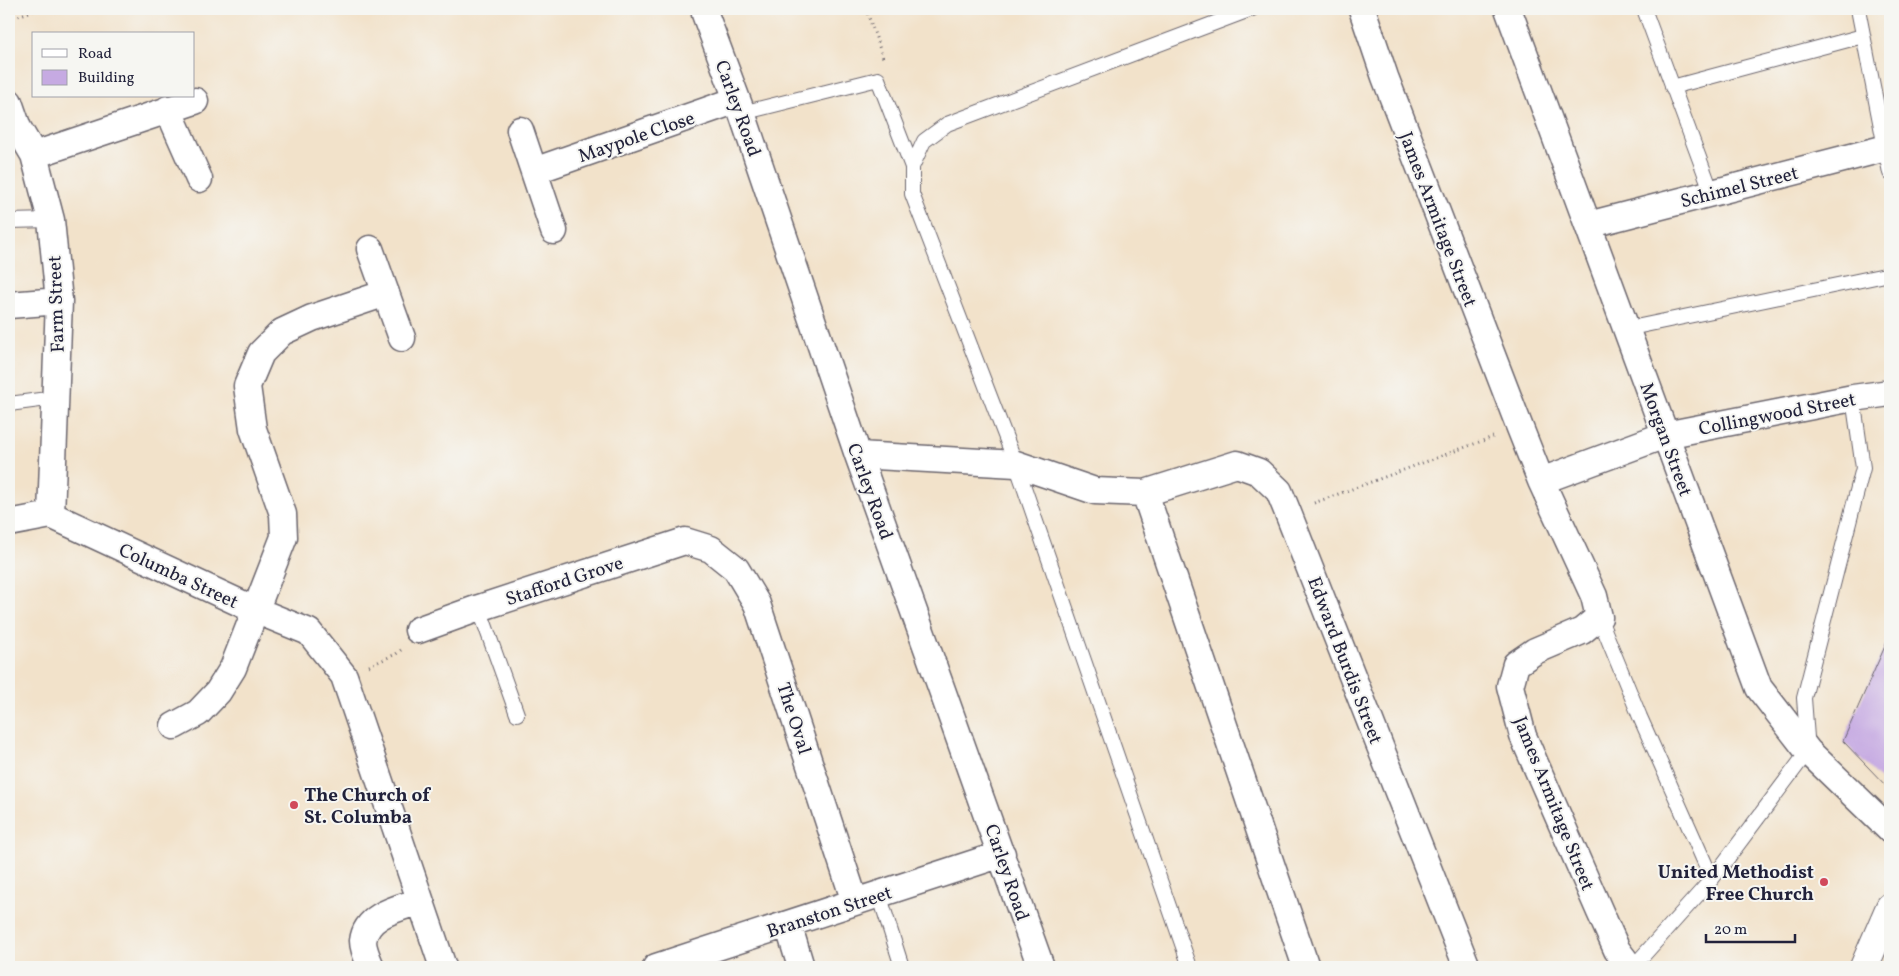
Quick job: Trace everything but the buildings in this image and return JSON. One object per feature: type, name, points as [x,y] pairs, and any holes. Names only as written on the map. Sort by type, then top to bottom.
[{"type":"main road","points":[[1864,967],[1890,907]]},
{"type":"street","name":"James Armitage Street","points":[[1362,9],[1385,77],[1541,482],[1594,596],[1599,617],[1582,631],[1534,651],[1516,664],[1510,686],[1523,736],[1617,950],[1632,967]]},
{"type":"street","name":"Morgan Street","points":[[1508,9],[1759,688],[1808,751],[1890,830]]},
{"type":"street","name":"Carley Road","points":[[705,14],[739,107],[858,455],[1041,967]]},
{"type":"street","points":[[34,156],[195,101]]},
{"type":"street","name":"Farm Street","points":[[9,102],[14,128],[34,156],[51,220],[59,301],[51,515]]},
{"type":"street","name":"Maypole Close","points":[[534,171],[739,107]]},
{"type":"street","points":[[168,109],[199,179]]},
{"type":"street","points":[[520,130],[554,231]]},
{"type":"street","name":"Schimel Street","points":[[1588,224],[1888,147]]},
{"type":"street","points":[[370,250],[402,338]]},
{"type":"street","points":[[174,726],[198,712],[218,692],[233,668],[284,537],[283,514],[253,429],[247,386],[261,353],[282,332],[312,318],[386,294]]},
{"type":"street","points":[[9,305],[59,301]]},
{"type":"street","name":"Collingwood Street","points":[[1541,482],[1665,436],[1890,392]]},
{"type":"street","name":"Edward Burdis Street","points":[[858,455],[1016,464],[1095,490],[1145,493],[1237,464],[1259,472],[1279,491],[1467,967]]},
{"type":"street","points":[[1145,493],[1306,967]]},
{"type":"street","points":[[9,523],[51,515]]},
{"type":"street","name":"Columba Street","points":[[51,515],[255,610],[309,632],[344,676]]},
{"type":"street","name":"Stafford Grove","points":[[418,630],[685,540],[711,549]]},
{"type":"street","name":"The Oval","points":[[711,549],[736,569],[757,604],[854,902]]},
{"type":"street","points":[[344,676],[443,967]]},
{"type":"street","name":"Branston Street","points":[[656,967],[700,961],[788,924],[1002,854]]},
{"type":"street","points":[[370,967],[363,942],[368,927],[383,914],[420,901]]},
{"type":"street","points":[[788,924],[801,967]]},
{"type":"lane","points":[[912,167],[924,141],[947,124],[1252,9]]},
{"type":"lane","points":[[1644,9],[1712,193]]},
{"type":"lane","points":[[1858,9],[1888,147],[1890,173]]},
{"type":"lane","points":[[1672,87],[1863,36]]},
{"type":"lane","points":[[739,107],[878,79],[912,167],[912,194],[1016,464],[1190,967]]},
{"type":"lane","points":[[9,221],[51,220]]},
{"type":"lane","points":[[1626,329],[1890,274]]},
{"type":"lane","points":[[9,404],[56,398]]},
{"type":"lane","points":[[1632,967],[1712,879],[1808,751],[1804,698],[1863,468],[1853,398]]},
{"type":"lane","points":[[479,608],[516,714]]},
{"type":"lane","points":[[1599,617],[1640,718],[1712,879]]},
{"type":"lane","points":[[879,894],[902,967]]},
{"type":"path","points":[[9,19],[38,9]]},
{"type":"path","points":[[866,9],[885,65],[878,79]]},
{"type":"path","points":[[1288,513],[1520,428]]},
{"type":"path","points":[[344,676],[396,654],[418,630]]},
{"type":"place","name":"The Church of St. Columba","points":[[294,805]]},
{"type":"place","name":"United Methodist Free Church","points":[[1824,882]]}]
